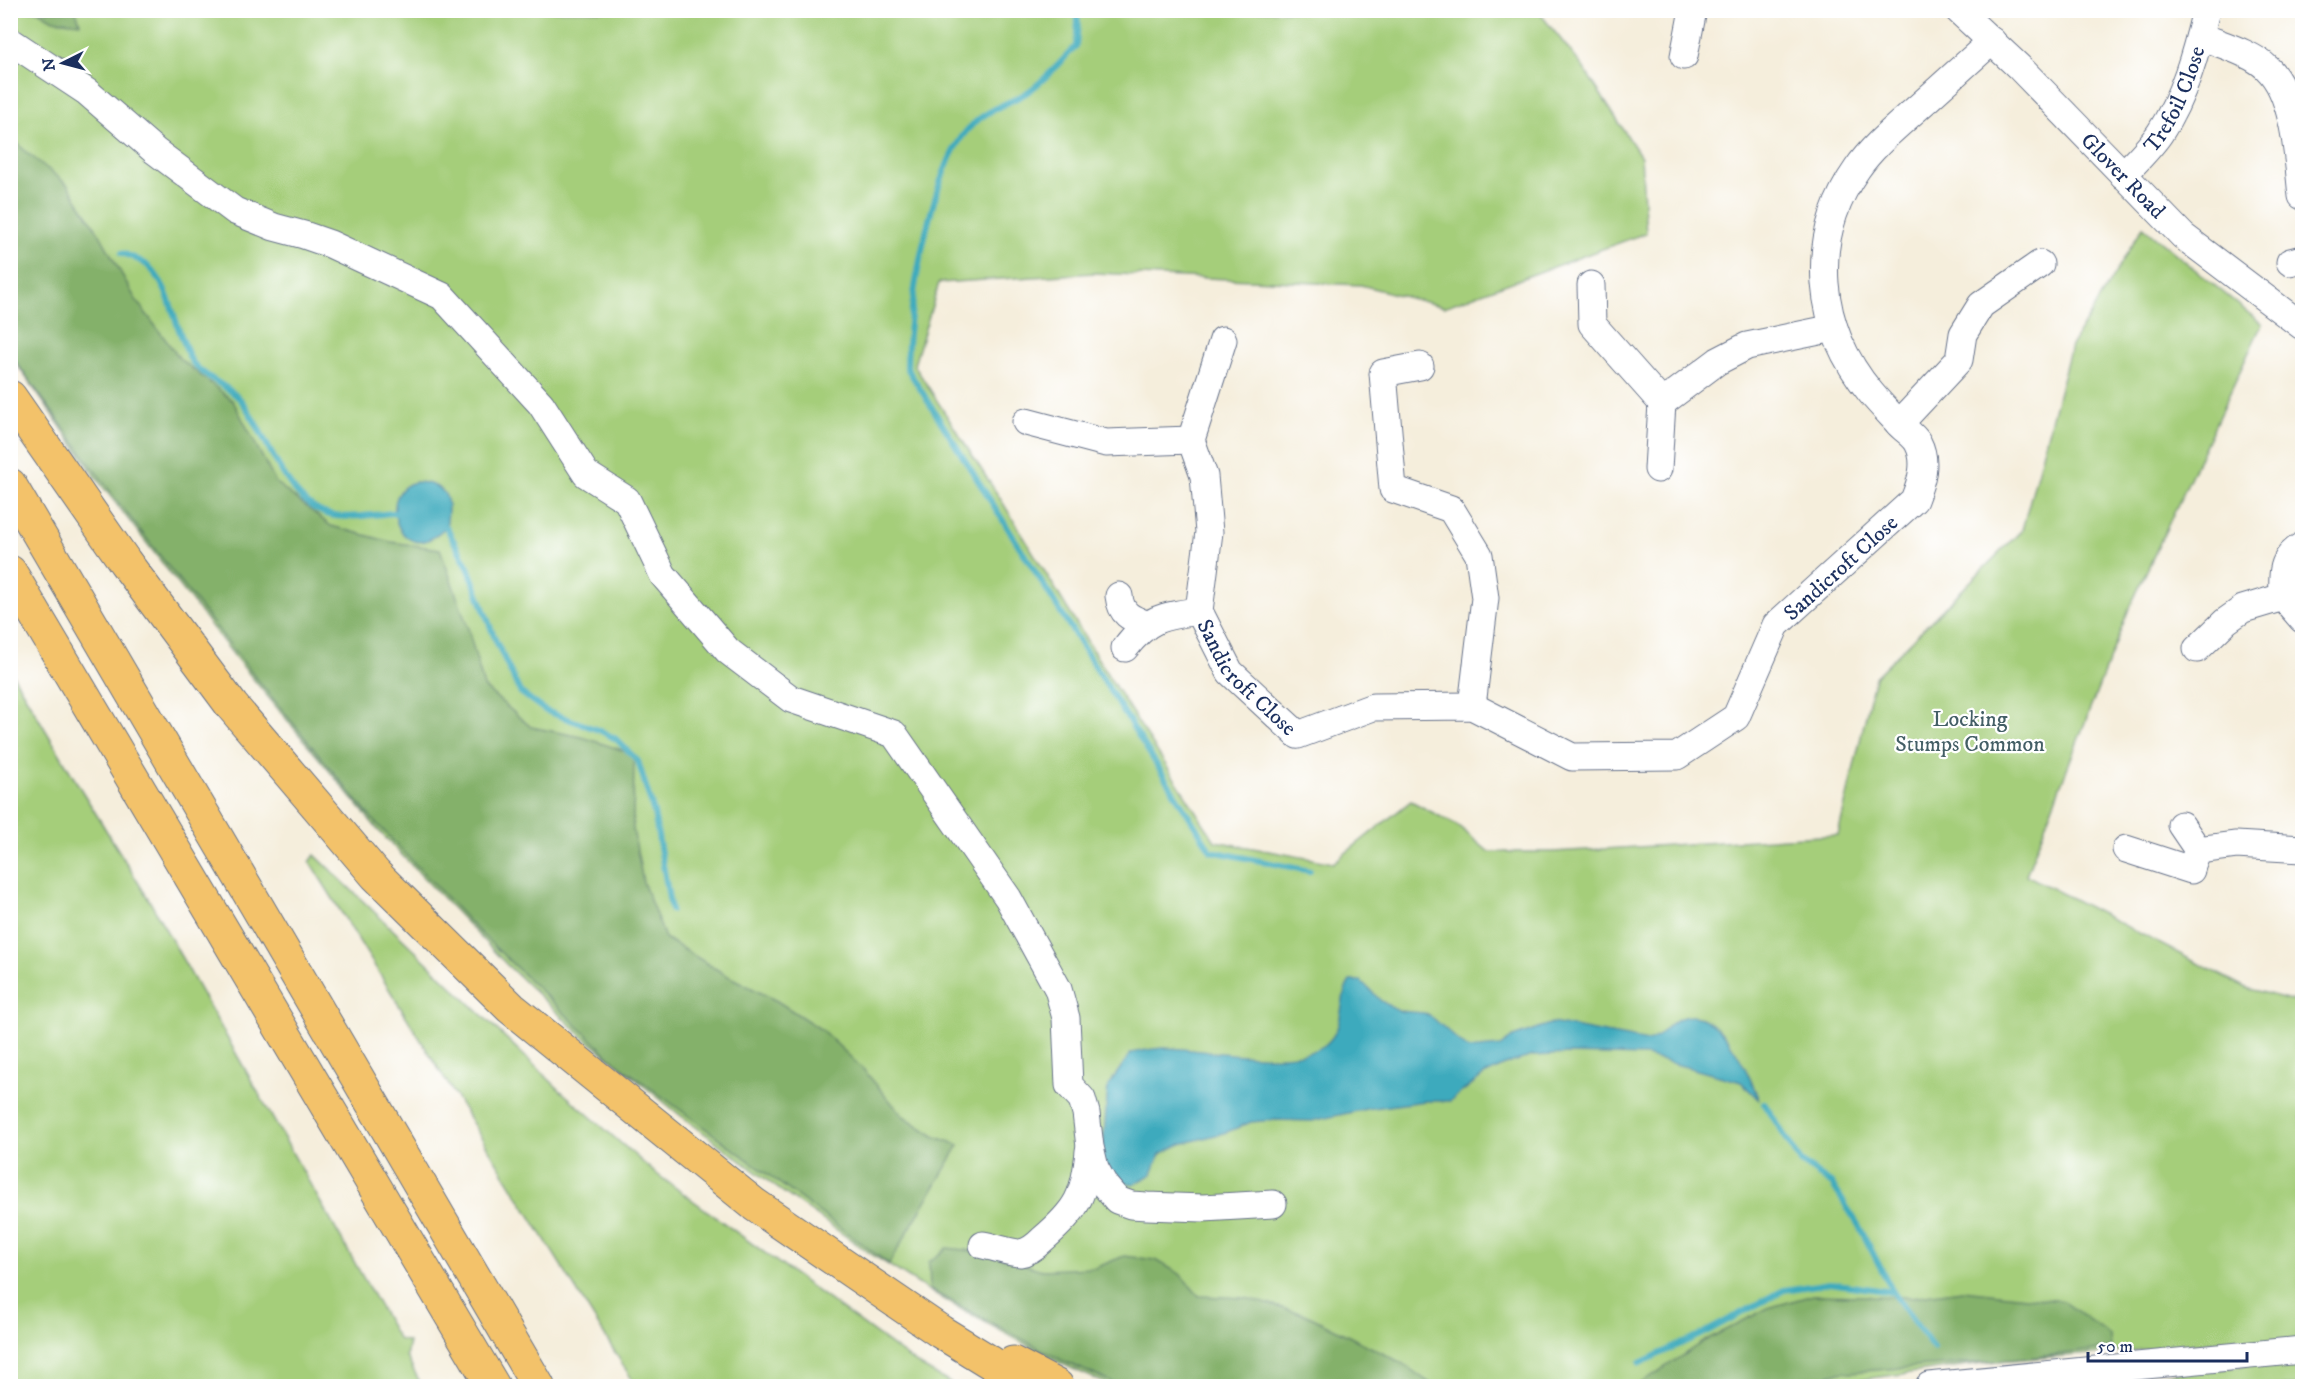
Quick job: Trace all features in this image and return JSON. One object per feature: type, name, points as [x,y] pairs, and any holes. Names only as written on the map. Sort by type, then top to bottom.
[{"type":"highway","points":[[10,397],[124,562],[232,706],[376,875],[511,1008],[755,1205],[941,1332],[1029,1386]]},
{"type":"highway","points":[[10,485],[538,1386]]},
{"type":"highway","points":[[10,572],[493,1386]]},
{"type":"highway","points":[[887,1295],[1057,1386]]},
{"type":"street","points":[[1684,56],[1693,10]]},
{"type":"street","name":"Glover Road","points":[[1958,10],[1992,41],[2183,236],[2302,326]]},
{"type":"street","points":[[2203,23],[2268,68],[2275,79],[2295,129],[2302,196]]},
{"type":"street","name":"Trefoil Close","points":[[2123,175],[2158,135],[2177,104],[2203,23]]},
{"type":"street","points":[[10,41],[87,92],[155,151],[235,211],[274,227],[330,244],[442,296],[540,404],[586,474],[627,500],[663,574],[728,651],[790,699],[894,735],[1008,898],[1059,989],[1066,1018],[1069,1085],[1082,1099],[1095,1168],[1105,1186],[1117,1200],[1131,1205],[1203,1208],[1273,1204]]},
{"type":"street","name":"Sandicroft Close","points":[[1191,440],[1204,476],[1209,532],[1199,611],[1230,672],[1298,735],[1373,707],[1472,706],[1572,757],[1677,756],[1736,717],[1776,626],[1914,500],[1922,479],[1923,459],[1918,442],[1870,392],[1834,328],[1824,292],[1824,262],[1828,234],[1838,201],[1857,169],[1881,142],[1992,41]]},
{"type":"street","points":[[1899,424],[1959,360],[1963,334],[1981,305],[2040,264]]},
{"type":"street","points":[[1591,285],[1592,324],[1662,403],[1658,469]]},
{"type":"street","points":[[1662,403],[1718,361],[1747,346],[1834,328]]},
{"type":"street","points":[[1026,422],[1106,443],[1191,440],[1223,340]]},
{"type":"street","points":[[1420,366],[1383,373],[1393,489],[1451,509],[1479,555],[1485,598],[1472,706]]},
{"type":"street","points":[[2302,546],[2291,552],[2282,572],[2283,597],[2302,619]]},
{"type":"street","points":[[1119,596],[1121,609],[1132,619],[1146,624]]},
{"type":"street","points":[[2196,649],[2226,621],[2243,609],[2283,597]]},
{"type":"street","points":[[1125,648],[1146,624],[1178,614],[1199,611]]},
{"type":"street","points":[[2181,825],[2192,865]]},
{"type":"street","points":[[2126,849],[2192,865],[2236,845],[2302,849]]},
{"type":"street","points":[[983,1245],[1020,1253],[1032,1248],[1064,1220],[1078,1203],[1087,1176],[1090,1147]]},
{"type":"street","points":[[1929,1386],[2302,1350]]},
{"type":"green space","name":"Locking Stumps Common","points":[[10,11],[1538,11],[1583,67],[1641,157],[1646,233],[1444,307],[1361,285],[1094,273],[939,283],[914,365],[1003,503],[1109,677],[1215,841],[1333,863],[1411,801],[1458,826],[1489,852],[1553,852],[1838,835],[1875,677],[2022,530],[2071,346],[2143,227],[2262,324],[2128,611],[2026,875],[2246,988],[2302,1003],[2302,1386],[2058,1386],[2247,1365],[2239,1339],[2131,1351],[1997,1361],[1814,1386],[1111,1386],[1058,1362],[939,1297],[871,1254],[680,1115],[582,1036],[507,965],[379,831],[236,658],[100,483],[11,356]]},
{"type":"green space","points":[[38,11],[76,11],[80,23],[53,20]]},
{"type":"green space","points":[[10,135],[25,151],[68,185],[99,233],[136,300],[180,359],[233,401],[276,483],[331,526],[391,542],[440,549],[468,628],[484,687],[531,727],[582,737],[634,754],[633,829],[643,882],[665,938],[726,975],[777,1001],[822,1030],[863,1069],[902,1115],[934,1136],[959,1145],[889,1264],[614,1061],[477,930],[366,812],[251,672],[114,497],[11,355]]},
{"type":"green space","points":[[10,670],[149,900],[398,1339],[409,1342],[406,1356],[422,1386],[11,1386]]},
{"type":"green space","points":[[315,855],[561,1091],[654,1172],[917,1364],[955,1386],[636,1386],[310,862]]},
{"type":"green space","points":[[947,1248],[982,1252],[1042,1270],[1095,1268],[1124,1256],[1156,1260],[1180,1274],[1199,1296],[1246,1298],[1307,1315],[1400,1362],[1434,1386],[1120,1386],[1065,1362],[930,1290],[929,1262]]},
{"type":"green space","points":[[1962,1290],[2063,1301],[2110,1335],[2111,1348],[2021,1359],[1837,1373],[1793,1386],[1637,1386],[1704,1341],[1768,1308],[1813,1295],[1911,1297]]},
{"type":"water","points":[[416,482],[427,483],[441,490],[445,495],[448,508],[446,527],[430,539],[418,542],[408,538],[401,530],[396,520],[395,508],[397,496],[404,487]]},
{"type":"water","points":[[1350,981],[1361,981],[1381,1001],[1398,1011],[1424,1013],[1433,1018],[1468,1049],[1500,1046],[1513,1037],[1552,1023],[1648,1041],[1657,1037],[1674,1021],[1693,1016],[1706,1020],[1730,1043],[1748,1073],[1759,1100],[1741,1082],[1646,1056],[1569,1054],[1533,1056],[1509,1063],[1484,1075],[1450,1101],[1425,1101],[1366,1109],[1312,1121],[1251,1122],[1227,1132],[1181,1144],[1160,1154],[1152,1174],[1134,1184],[1115,1180],[1102,1160],[1108,1086],[1131,1053],[1163,1048],[1271,1056],[1312,1051],[1326,1044],[1333,1037]]},
{"type":"waterway","points":[[1076,10],[1078,22],[1076,46],[1033,88],[998,107],[972,125],[957,144],[933,204],[924,240],[911,312],[907,368],[1211,851],[1310,871]]},
{"type":"waterway","points":[[122,253],[147,265],[161,282],[192,361],[198,369],[240,399],[279,467],[303,499],[318,510],[335,516],[357,517],[394,513]]},
{"type":"waterway","points":[[446,527],[468,567],[495,639],[520,692],[546,711],[601,731],[616,739],[638,761],[654,813],[671,910]]},
{"type":"waterway","points":[[1764,1103],[1801,1162],[1832,1184],[1859,1226],[1893,1292],[1933,1348]]},
{"type":"waterway","points":[[1640,1363],[1704,1333],[1784,1290],[1830,1283],[1893,1292]]}]
